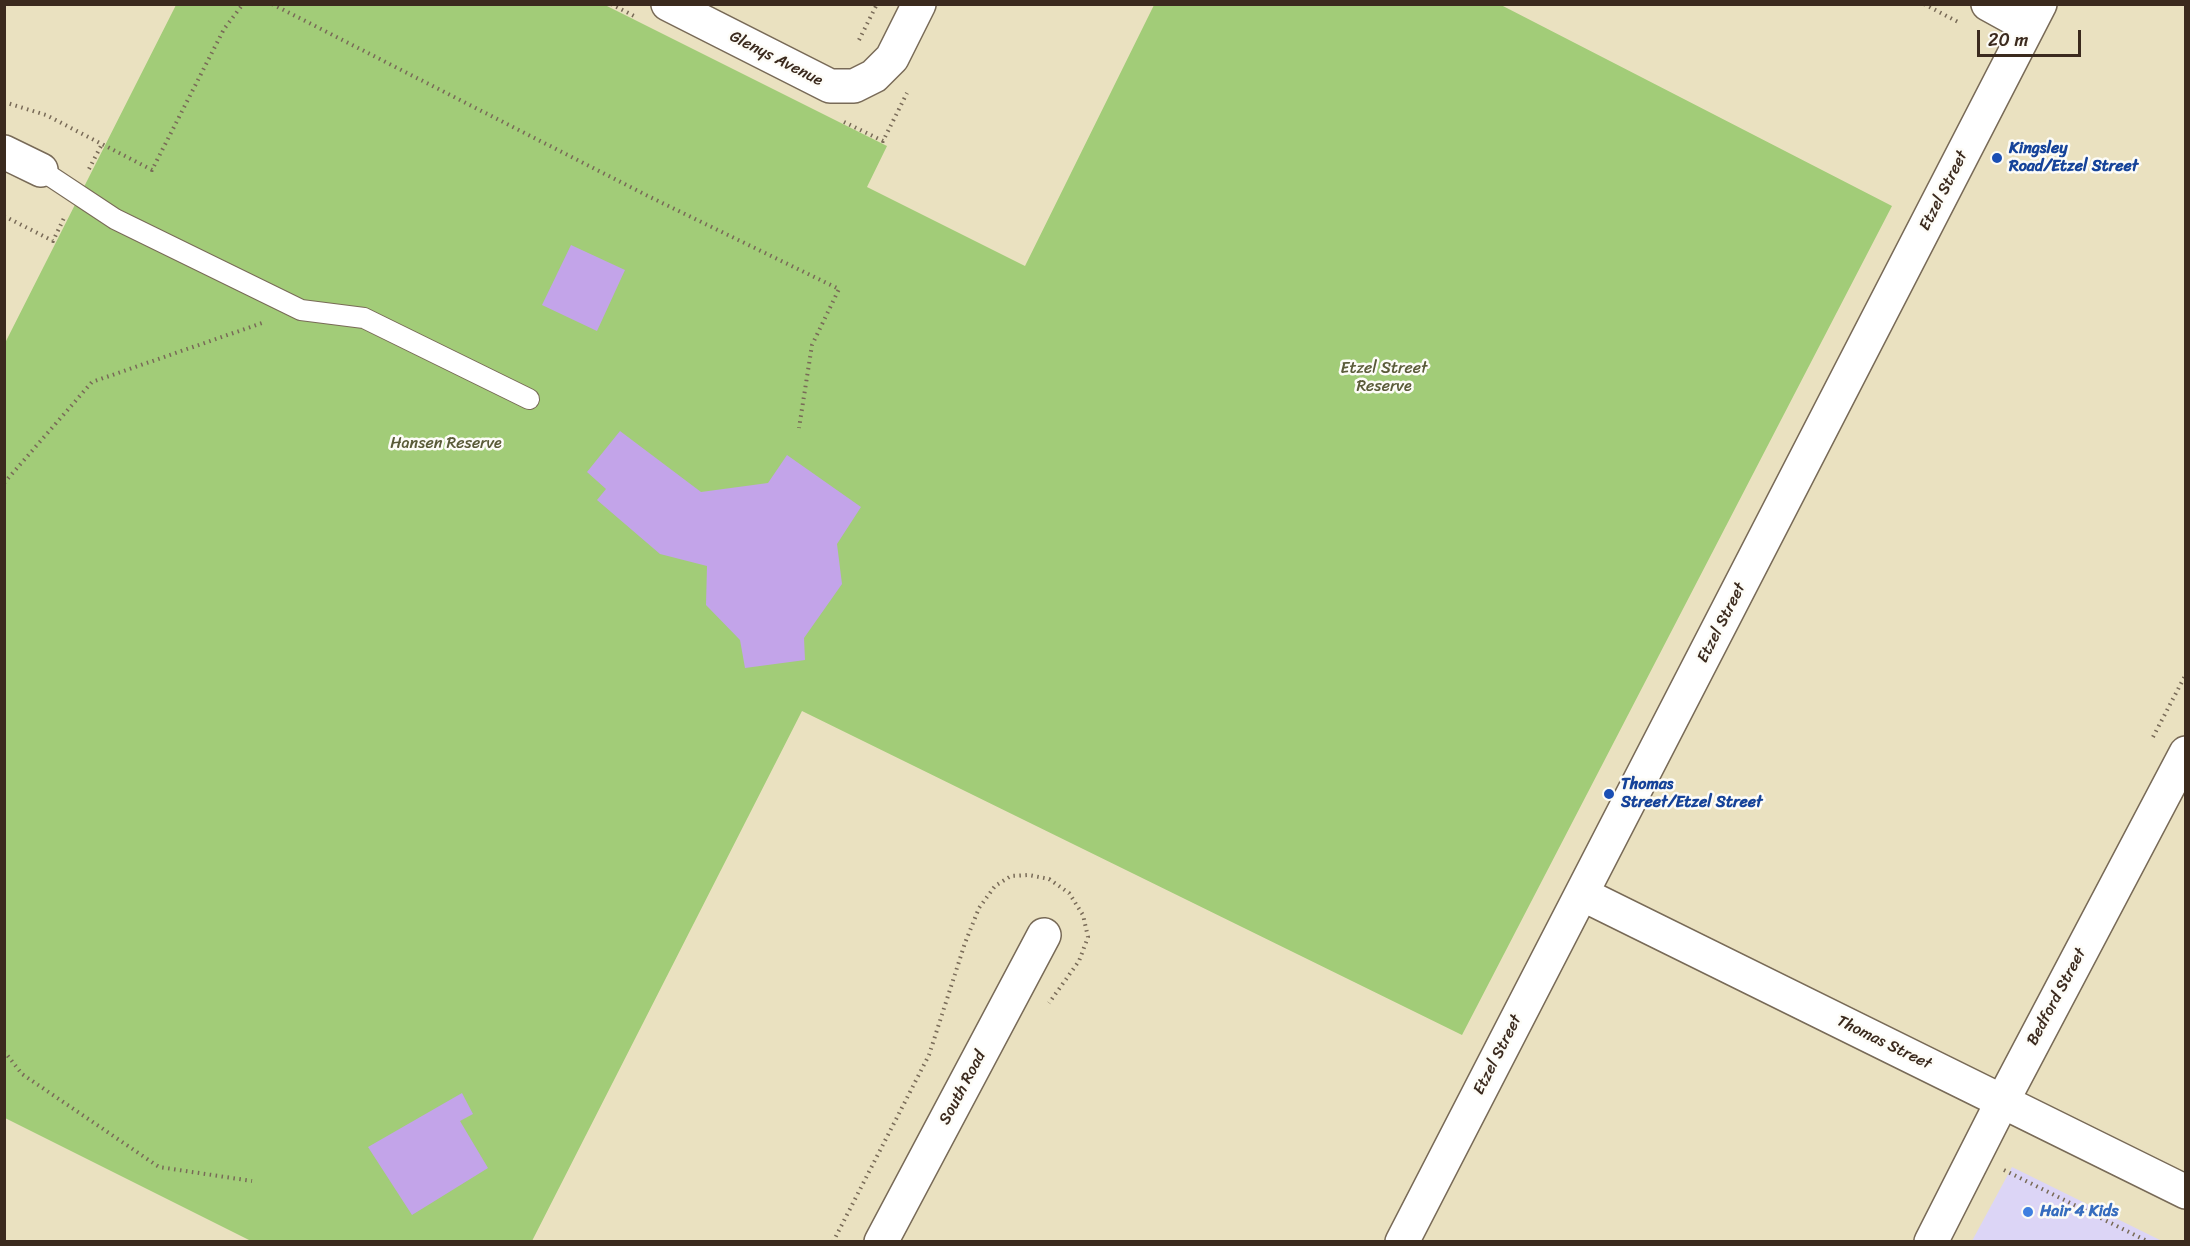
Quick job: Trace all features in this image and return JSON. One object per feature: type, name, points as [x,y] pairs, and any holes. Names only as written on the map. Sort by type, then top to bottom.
[{"type":"street","name":"Glenys Avenue","points":[[668,4],[830,86],[854,86],[874,76],[892,58],[918,4]]},
{"type":"street","points":[[1988,4],[2034,15]]},
{"type":"street","name":"Etzel Street","points":[[1402,1242],[2034,15]]},
{"type":"street","points":[[4,152],[41,170]]},
{"type":"street","name":"Bedford Street","points":[[1931,1242],[2186,753]]},
{"type":"street","name":"Thomas Street","points":[[1582,894],[2186,1192]]},
{"type":"street","name":"South Road","points":[[881,1242],[1044,935]]},
{"type":"lane","points":[[41,170],[116,219],[302,310],[364,318],[529,399]]},
{"type":"path","points":[[4,102],[46,115],[152,170],[224,29],[243,4]]},
{"type":"path","points":[[272,4],[648,196],[839,289],[812,345],[799,428]]},
{"type":"path","points":[[4,483],[92,382],[302,310]]},
{"type":"path","points":[[4,1050],[22,1074],[159,1167],[252,1181]]},
{"type":"path","points":[[833,1242],[929,1055]]},
{"type":"path","points":[[2003,1170],[2149,1242]]},
{"type":"shaded area","points":[[2012,1167],[2162,1241],[1972,1241]]},
{"type":"green space","points":[[176,5],[605,5],[887,146],[867,187],[1025,266],[1154,5],[1501,5],[1892,206],[1462,1035],[802,711],[532,1241],[251,1241],[5,1118],[4,345]]},
{"type":"building","points":[[571,245],[625,270],[597,331],[542,305]]},
{"type":"building","points":[[620,431],[701,492],[768,483],[787,455],[861,507],[837,544],[842,584],[804,638],[805,660],[745,668],[740,640],[706,605],[707,566],[660,554],[597,500],[606,489],[587,472]]},
{"type":"building","points":[[462,1093],[473,1114],[460,1121],[488,1168],[412,1215],[368,1147]]},
{"type":"place","name":"Kingsley Road/Etzel Street","points":[[1997,158]]},
{"type":"place","name":"Thomas Street/Etzel Street","points":[[1609,794]]},
{"type":"place","name":"Hair 4 Kids","points":[[2028,1212]]},
{"type":"park label","name":"Etzel Street Reserve","points":[[1384,378]]},
{"type":"park label","name":"Hansen Reserve","points":[[446,444]]}]
